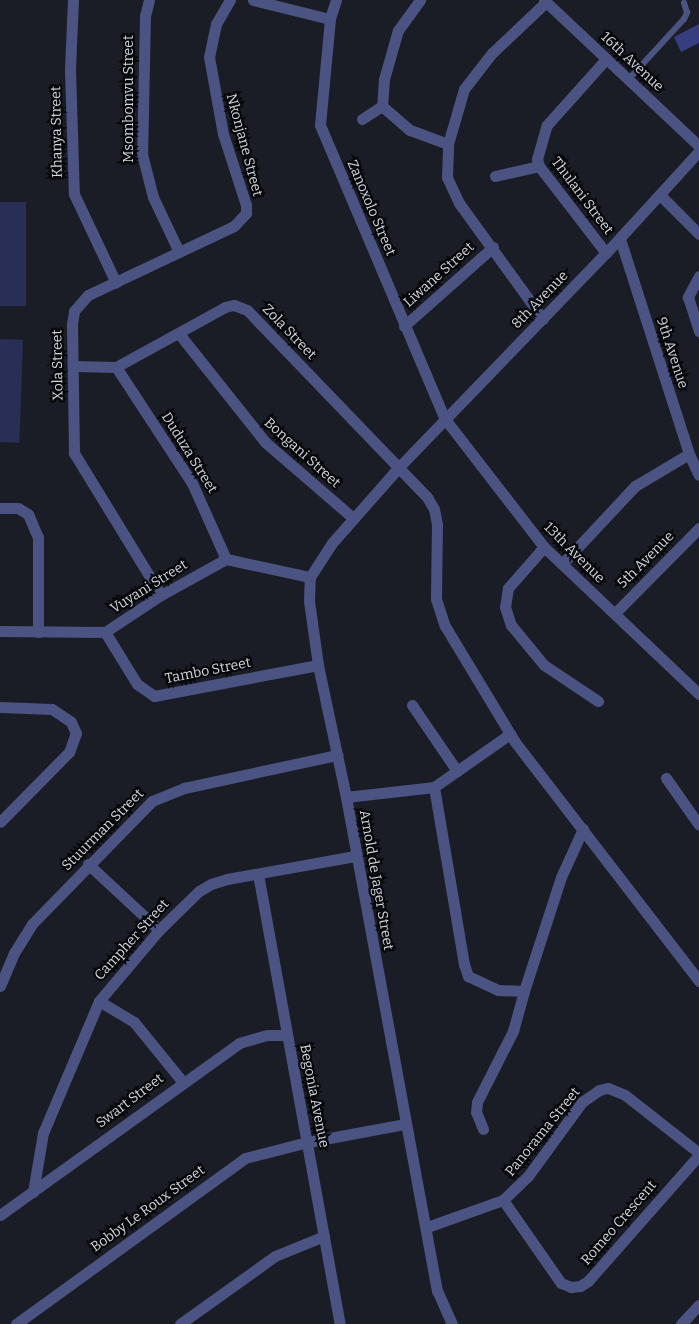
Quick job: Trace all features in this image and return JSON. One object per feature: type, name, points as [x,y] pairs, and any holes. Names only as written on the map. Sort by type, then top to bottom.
[{"type":"street","name":"Khanya Street","points":[[73,0],[70,70],[74,194],[116,283]]},
{"type":"street","name":"Msombomvu Street","points":[[149,0],[145,16],[142,154],[150,190],[179,252]]},
{"type":"street","name":"Nkonjane Street","points":[[230,0],[216,24],[209,57],[223,134],[246,205],[246,213]]},
{"type":"street","points":[[254,0],[330,19]]},
{"type":"street","name":"Zanoxolo Street","points":[[336,0],[330,19],[320,125],[445,419]]},
{"type":"street","points":[[382,106],[384,79],[398,30],[420,0]]},
{"type":"street","points":[[543,319],[493,246],[459,202],[447,177],[448,144],[452,120],[474,73],[545,1]]},
{"type":"street","name":"16th Avenue","points":[[545,1],[699,146]]},
{"type":"street","name":"Thulani Street","points":[[606,60],[547,125],[539,152],[539,166],[606,253]]},
{"type":"street","points":[[362,119],[382,106]]},
{"type":"street","points":[[382,106],[410,130],[448,144]]},
{"type":"street","name":"8th Avenue","points":[[399,467],[620,239],[699,151]]},
{"type":"street","points":[[495,176],[539,166]]},
{"type":"street","points":[[660,195],[699,234]]},
{"type":"street","name":"Xola Street","points":[[161,595],[74,453],[72,324],[74,311],[88,295],[234,226],[246,213]]},
{"type":"street","name":"9th Avenue","points":[[620,239],[689,454],[699,475]]},
{"type":"street","name":"Liwane Street","points":[[404,326],[493,246]]},
{"type":"street","points":[[699,276],[688,296],[699,331]]},
{"type":"street","name":"Zola Street","points":[[74,366],[116,367],[180,335],[225,308],[234,305],[247,310],[427,497],[434,509],[439,611],[510,734],[699,981]]},
{"type":"street","name":"Bongani Street","points":[[180,335],[265,442],[353,518]]},
{"type":"street","name":"Duduza Street","points":[[116,367],[192,483],[226,559]]},
{"type":"street","name":"13th Avenue","points":[[445,419],[544,547],[699,694]]},
{"type":"street","points":[[562,564],[635,486],[689,454]]},
{"type":"street","points":[[226,559],[310,577],[353,518],[399,467]]},
{"type":"street","points":[[0,508],[18,508],[28,514],[38,537],[38,632]]},
{"type":"street","name":"5th Avenue","points":[[615,613],[699,528]]},
{"type":"street","points":[[544,547],[508,588],[505,607],[508,616],[526,646],[544,665],[598,701]]},
{"type":"street","name":"Vuyani Street","points":[[0,631],[105,632],[161,595],[226,559]]},
{"type":"street","name":"Arnold de Jager Street","points":[[310,577],[311,627],[346,797],[355,856],[405,1124],[427,1227],[437,1291],[452,1324]]},
{"type":"street","name":"Tambo Street","points":[[105,632],[137,684],[154,696],[318,665]]},
{"type":"street","points":[[412,705],[457,771]]},
{"type":"street","points":[[0,707],[52,709],[71,722],[76,733],[69,752],[0,822]]},
{"type":"street","points":[[346,797],[434,787],[510,734]]},
{"type":"street","name":"Stuurman Street","points":[[0,986],[14,953],[32,924],[88,864],[152,801],[166,793],[336,755]]},
{"type":"street","points":[[666,778],[699,825]]},
{"type":"street","points":[[434,787],[468,976],[498,990],[524,991]]},
{"type":"street","points":[[483,1129],[476,1112],[477,1102],[513,1032],[524,991],[561,877],[583,829]]},
{"type":"street","name":"Campher Street","points":[[33,1192],[43,1134],[99,1001],[159,930],[199,891],[227,879],[355,856]]},
{"type":"street","points":[[88,864],[159,930]]},
{"type":"street","name":"Begonia Avenue","points":[[258,874],[340,1324]]},
{"type":"street","points":[[99,1001],[134,1022],[182,1081]]},
{"type":"street","name":"Swart Street","points":[[0,1216],[182,1081],[238,1043],[267,1035],[287,1035]]},
{"type":"street","name":"Panorama Street","points":[[427,1227],[503,1200],[528,1176],[582,1102],[599,1090],[608,1088],[626,1095],[699,1154]]},
{"type":"street","name":"Bobby Le Roux Street","points":[[16,1324],[235,1164],[258,1153],[405,1124]]},
{"type":"street","name":"Romeo Crescent","points":[[503,1200],[556,1278],[570,1287],[580,1286],[588,1281],[699,1154]]},
{"type":"street","points":[[180,1324],[275,1256],[324,1236]]},
{"type":"street","points":[[681,1324],[699,1305]]},
{"type":"lane","points":[[628,80],[684,19],[687,13],[684,3]]},
{"type":"shaded area","points":[[0,202],[26,202],[26,306],[0,306]]},
{"type":"shaded area","points":[[0,339],[23,340],[19,443],[0,442]]},
{"type":"building","points":[[699,24],[699,43],[681,52],[674,37]]}]
